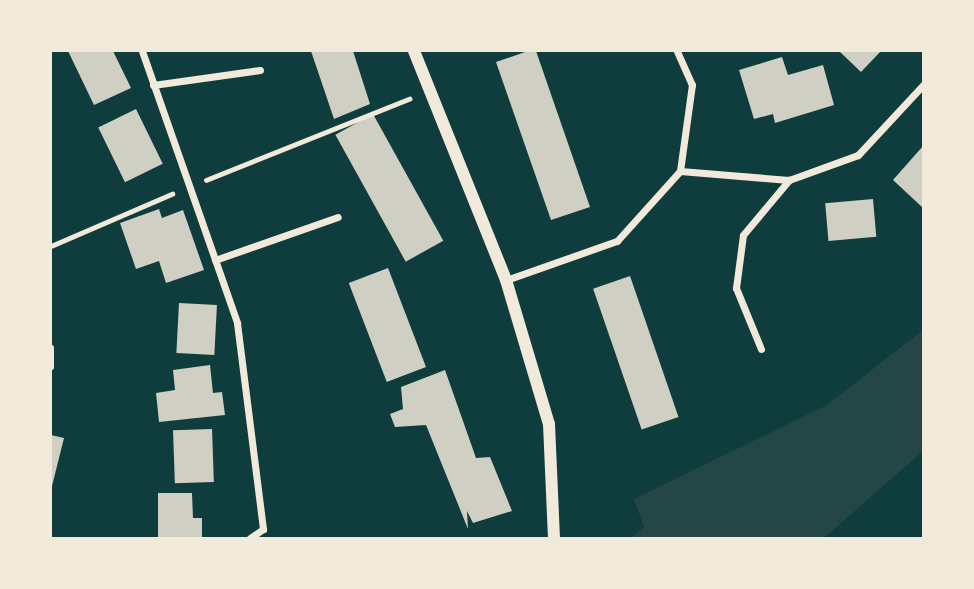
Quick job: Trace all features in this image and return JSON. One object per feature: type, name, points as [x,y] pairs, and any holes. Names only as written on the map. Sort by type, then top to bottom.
[{"type":"street","points":[[142,51],[237,323],[263,529],[250,538]]},
{"type":"street","points":[[414,51],[506,280],[549,424],[554,538]]},
{"type":"street","points":[[506,280],[617,241],[680,171],[692,86],[677,51]]},
{"type":"street","points":[[153,85],[260,70]]},
{"type":"street","points":[[680,171],[789,180],[858,155],[923,85]]},
{"type":"street","points":[[761,349],[736,288],[743,235],[789,180]]},
{"type":"street","points":[[215,260],[338,217]]},
{"type":"lane","points":[[51,347],[51,367]]},
{"type":"path","points":[[51,246],[430,90]]},
{"type":"shaded area","points":[[923,330],[923,451],[824,538],[631,538],[644,527],[634,499],[827,405]]},
{"type":"building","points":[[68,51],[113,51],[131,88],[94,105]]},
{"type":"building","points":[[311,51],[353,51],[370,104],[334,119]]},
{"type":"building","points":[[528,51],[536,51],[590,207],[551,220],[496,62]]},
{"type":"building","points":[[839,51],[881,51],[861,72]]},
{"type":"building","points":[[782,57],[788,75],[823,65],[834,105],[775,123],[773,114],[754,119],[739,70]]},
{"type":"building","points":[[136,109],[163,164],[125,182],[98,127]]},
{"type":"building","points":[[373,114],[443,241],[406,262],[335,135]]},
{"type":"building","points":[[923,146],[923,205],[922,207],[893,180]]},
{"type":"building","points":[[873,199],[876,237],[828,241],[825,203]]},
{"type":"building","points":[[159,209],[162,218],[183,210],[204,270],[166,283],[159,261],[136,269],[120,223]]},
{"type":"building","points":[[388,268],[426,367],[387,382],[349,283]]},
{"type":"building","points":[[630,276],[679,417],[642,430],[593,289]]},
{"type":"building","points":[[179,303],[217,305],[214,355],[176,353]]},
{"type":"building","points":[[210,365],[213,393],[222,392],[225,415],[159,422],[156,393],[175,390],[173,370]]},
{"type":"building","points":[[445,370],[476,458],[490,457],[512,511],[473,523],[467,511],[468,529],[426,425],[395,427],[390,414],[403,409],[401,387]]},
{"type":"building","points":[[212,429],[214,482],[175,483],[173,430]]},
{"type":"building","points":[[51,435],[64,438],[52,486],[51,486]]},
{"type":"building","points":[[158,493],[192,493],[193,518],[202,518],[202,538],[158,538]]}]
